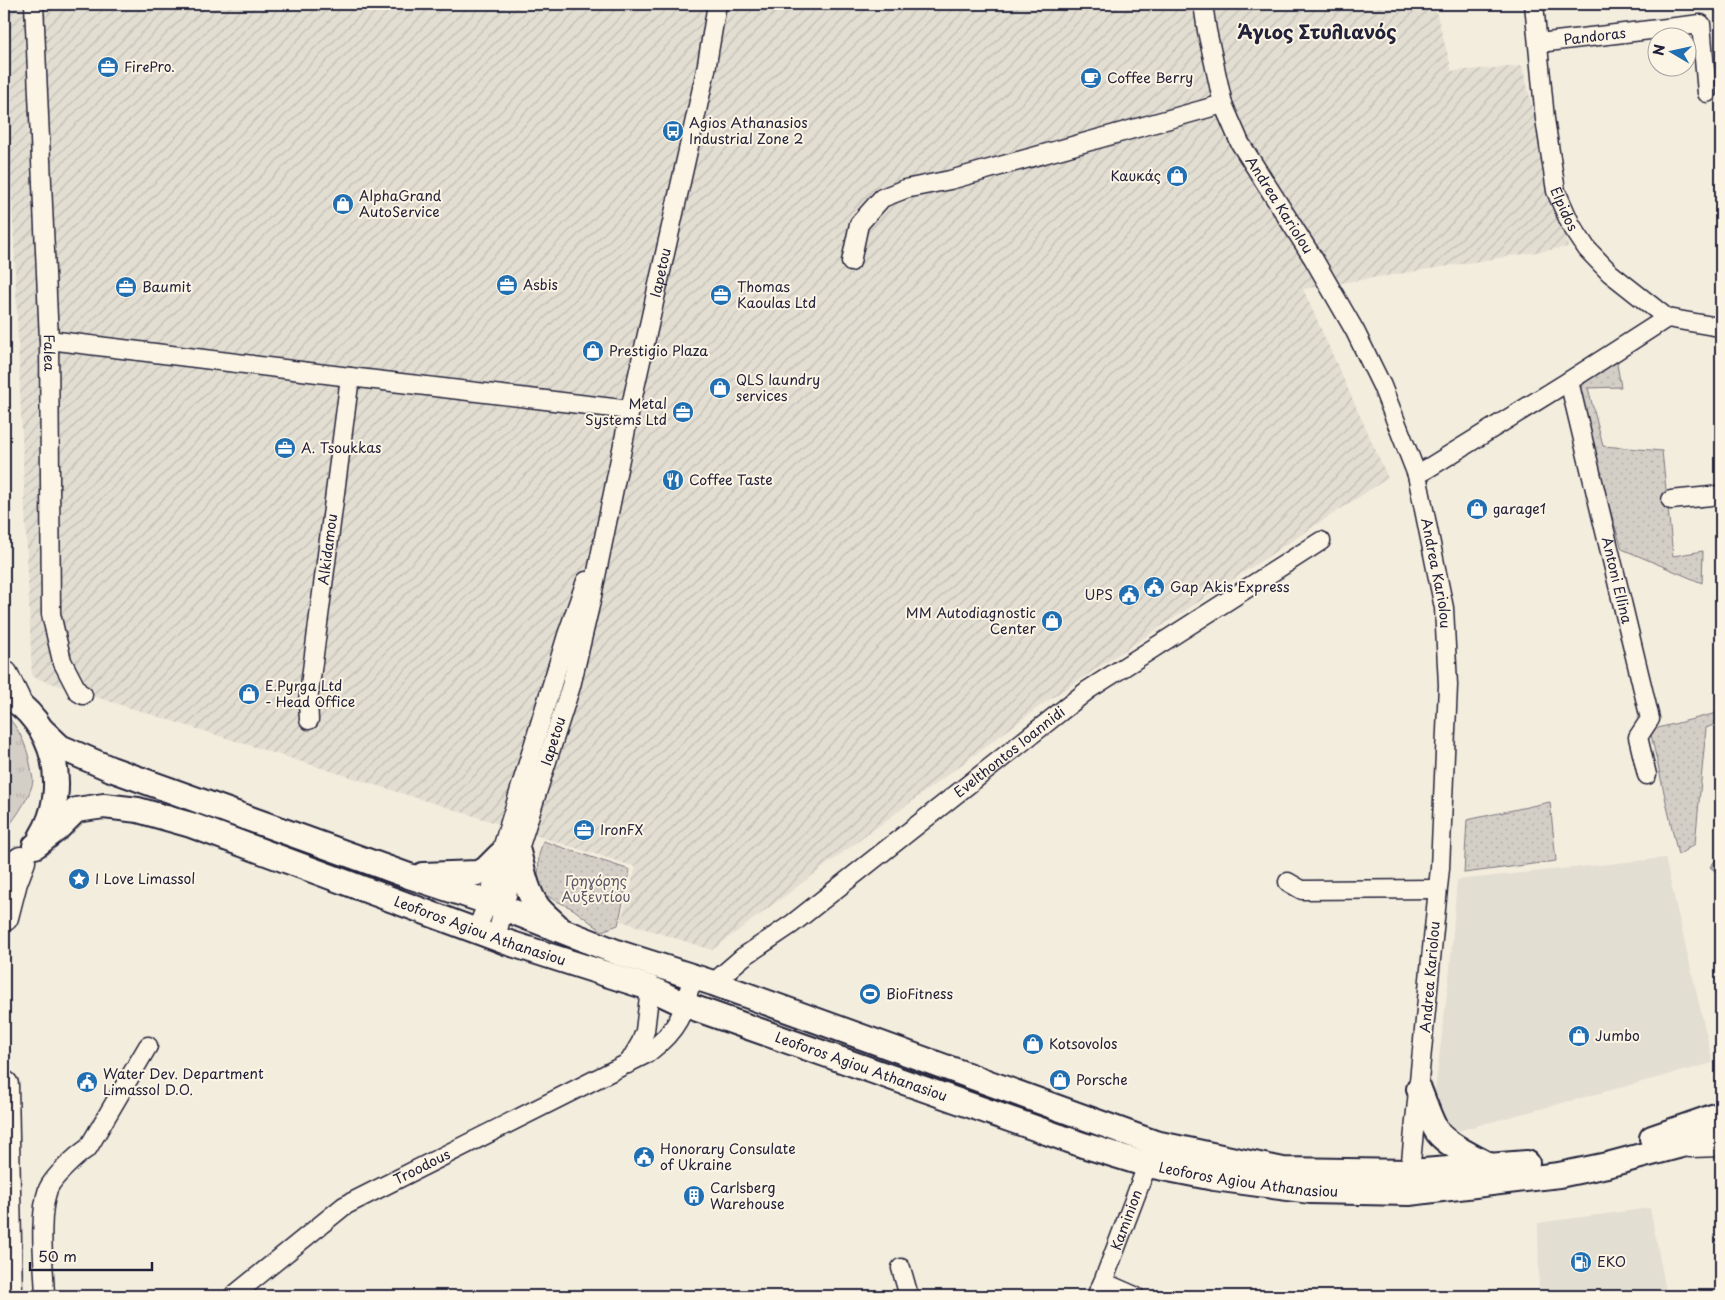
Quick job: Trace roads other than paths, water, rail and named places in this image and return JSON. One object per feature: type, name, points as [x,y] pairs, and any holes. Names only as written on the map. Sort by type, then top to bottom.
[{"type":"main road","points":[[4,675],[10,697],[31,714],[43,731],[51,749],[56,769],[56,790],[53,810],[46,829],[20,860],[4,917]]},
{"type":"main road","name":"Leoforos Agiou Athanasiou","points":[[43,731],[60,747],[111,769],[563,930],[619,953],[703,980],[1155,1142],[1283,1170],[1409,1182],[1490,1166],[1554,1160],[1631,1146],[1721,1114]]},
{"type":"main road","name":"Leoforos Agiou Athanasiou","points":[[20,860],[57,829],[76,810],[104,806],[138,810],[191,825],[486,935],[650,988],[686,1005],[1083,1145],[1148,1165],[1214,1178],[1310,1191],[1409,1182],[1559,1174],[1607,1165],[1721,1134]]},
{"type":"main road","points":[[408,876],[477,873],[485,870],[509,854],[538,907],[563,930]]},
{"type":"main road","points":[[4,1085],[8,1296]]},
{"type":"main road","points":[[1419,1089],[1439,1134],[1463,1153],[1490,1166]]},
{"type":"main road","points":[[1690,1143],[1721,1142]]},
{"type":"street","name":"Falea","points":[[34,4],[50,340],[51,614],[62,661],[78,692],[83,695]]},
{"type":"street","name":"Iapetou","points":[[486,935],[496,906],[566,635],[602,541],[706,70],[717,4]]},
{"type":"street","name":"Andrea Kariolou","points":[[1203,4],[1223,104],[1240,143],[1313,258],[1355,331],[1382,386],[1417,475],[1444,608],[1448,685],[1440,868],[1409,1182]]},
{"type":"street","name":"Elpidos","points":[[1534,4],[1545,119],[1556,191],[1570,225],[1587,249],[1610,273],[1668,318],[1721,326]]},
{"type":"street","name":"Pandoras","points":[[1539,43],[1701,24],[1707,93]]},
{"type":"street","points":[[851,262],[858,224],[882,198],[905,188],[950,180],[1223,104]]},
{"type":"street","points":[[1417,475],[1668,318]]},
{"type":"street","points":[[50,340],[630,410]]},
{"type":"street","name":"Alkidamou","points":[[309,720],[308,701],[350,377]]},
{"type":"street","name":"Antoni Ellina","points":[[1569,381],[1650,720],[1638,737],[1647,776]]},
{"type":"street","points":[[1671,500],[1721,495]]},
{"type":"street","name":"Evelthontos Ioannidi","points":[[703,980],[743,957],[792,924],[1088,690],[1218,605],[1321,541]]},
{"type":"street","points":[[1288,882],[1302,890],[1437,889]]},
{"type":"street","name":"Troodous","points":[[233,1296],[344,1206],[648,1053],[672,1031],[686,1005],[703,980]]},
{"type":"street","points":[[628,1064],[645,1031],[650,988]]},
{"type":"street","points":[[44,1296],[43,1222],[44,1207],[49,1187],[78,1155],[88,1148],[148,1046]]},
{"type":"street","name":"Kaminion","points":[[1099,1289],[1148,1165],[1155,1142]]},
{"type":"street","points":[[901,1268],[909,1296]]},
{"type":"street","points":[[1099,1289],[1136,1296]]},
{"type":"water","points":[[1721,853],[1721,876],[1710,867]]},
{"type":"place","name":"FirePro.","points":[[108,67]]},
{"type":"place","name":"Coffee Berry","points":[[1091,78]]},
{"type":"place","name":"Agios Athanasios Industrial Zone 2","points":[[673,131]]},
{"type":"place","name":"Καυκάς","points":[[1177,176]]},
{"type":"place","name":"AlphaGrand AutoService","points":[[343,204]]},
{"type":"place","name":"Asbis","points":[[507,285]]},
{"type":"place","name":"Baumit","points":[[126,287]]},
{"type":"place","name":"Thomas Kaoulas Ltd","points":[[721,295]]},
{"type":"place","name":"Prestigio Plaza","points":[[593,351]]},
{"type":"place","name":"QLS laundry services","points":[[720,388]]},
{"type":"place","name":"Metal Systems Ltd","points":[[683,412]]},
{"type":"place","name":"A. Tsoukkas","points":[[285,448]]},
{"type":"place","name":"Coffee Taste","points":[[673,480]]},
{"type":"place","name":"garage1","points":[[1477,509]]},
{"type":"place","name":"Gap Akis Express","points":[[1154,587]]},
{"type":"place","name":"UPS","points":[[1129,595]]},
{"type":"place","name":"MM Autodiagnostic Center","points":[[1052,621]]},
{"type":"place","name":"E.Pyrga Ltd - Head Office","points":[[249,694]]},
{"type":"place","name":"IronFX","points":[[584,830]]},
{"type":"place","name":"I Love Limassol","points":[[79,879]]},
{"type":"place","name":"BioFitness","points":[[870,994]]},
{"type":"place","name":"Jumbo","points":[[1579,1036]]},
{"type":"place","name":"Kotsovolos","points":[[1033,1044]]},
{"type":"place","name":"Porsche","points":[[1060,1080]]},
{"type":"place","name":"Water Dev. Department Limassol D.O.","points":[[87,1082]]},
{"type":"place","name":"Honorary Consulate of Ukraine","points":[[644,1157]]},
{"type":"place","name":"Carlsberg Warehouse","points":[[694,1196]]},
{"type":"place","name":"EKO","points":[[1581,1262]]},
{"type":"district","name":"Άγιος Στυλιανός","points":[[1317,32]]},
{"type":"park label","name":"Γρηγόρης Αυξεντίου","points":[[596,890]]}]
